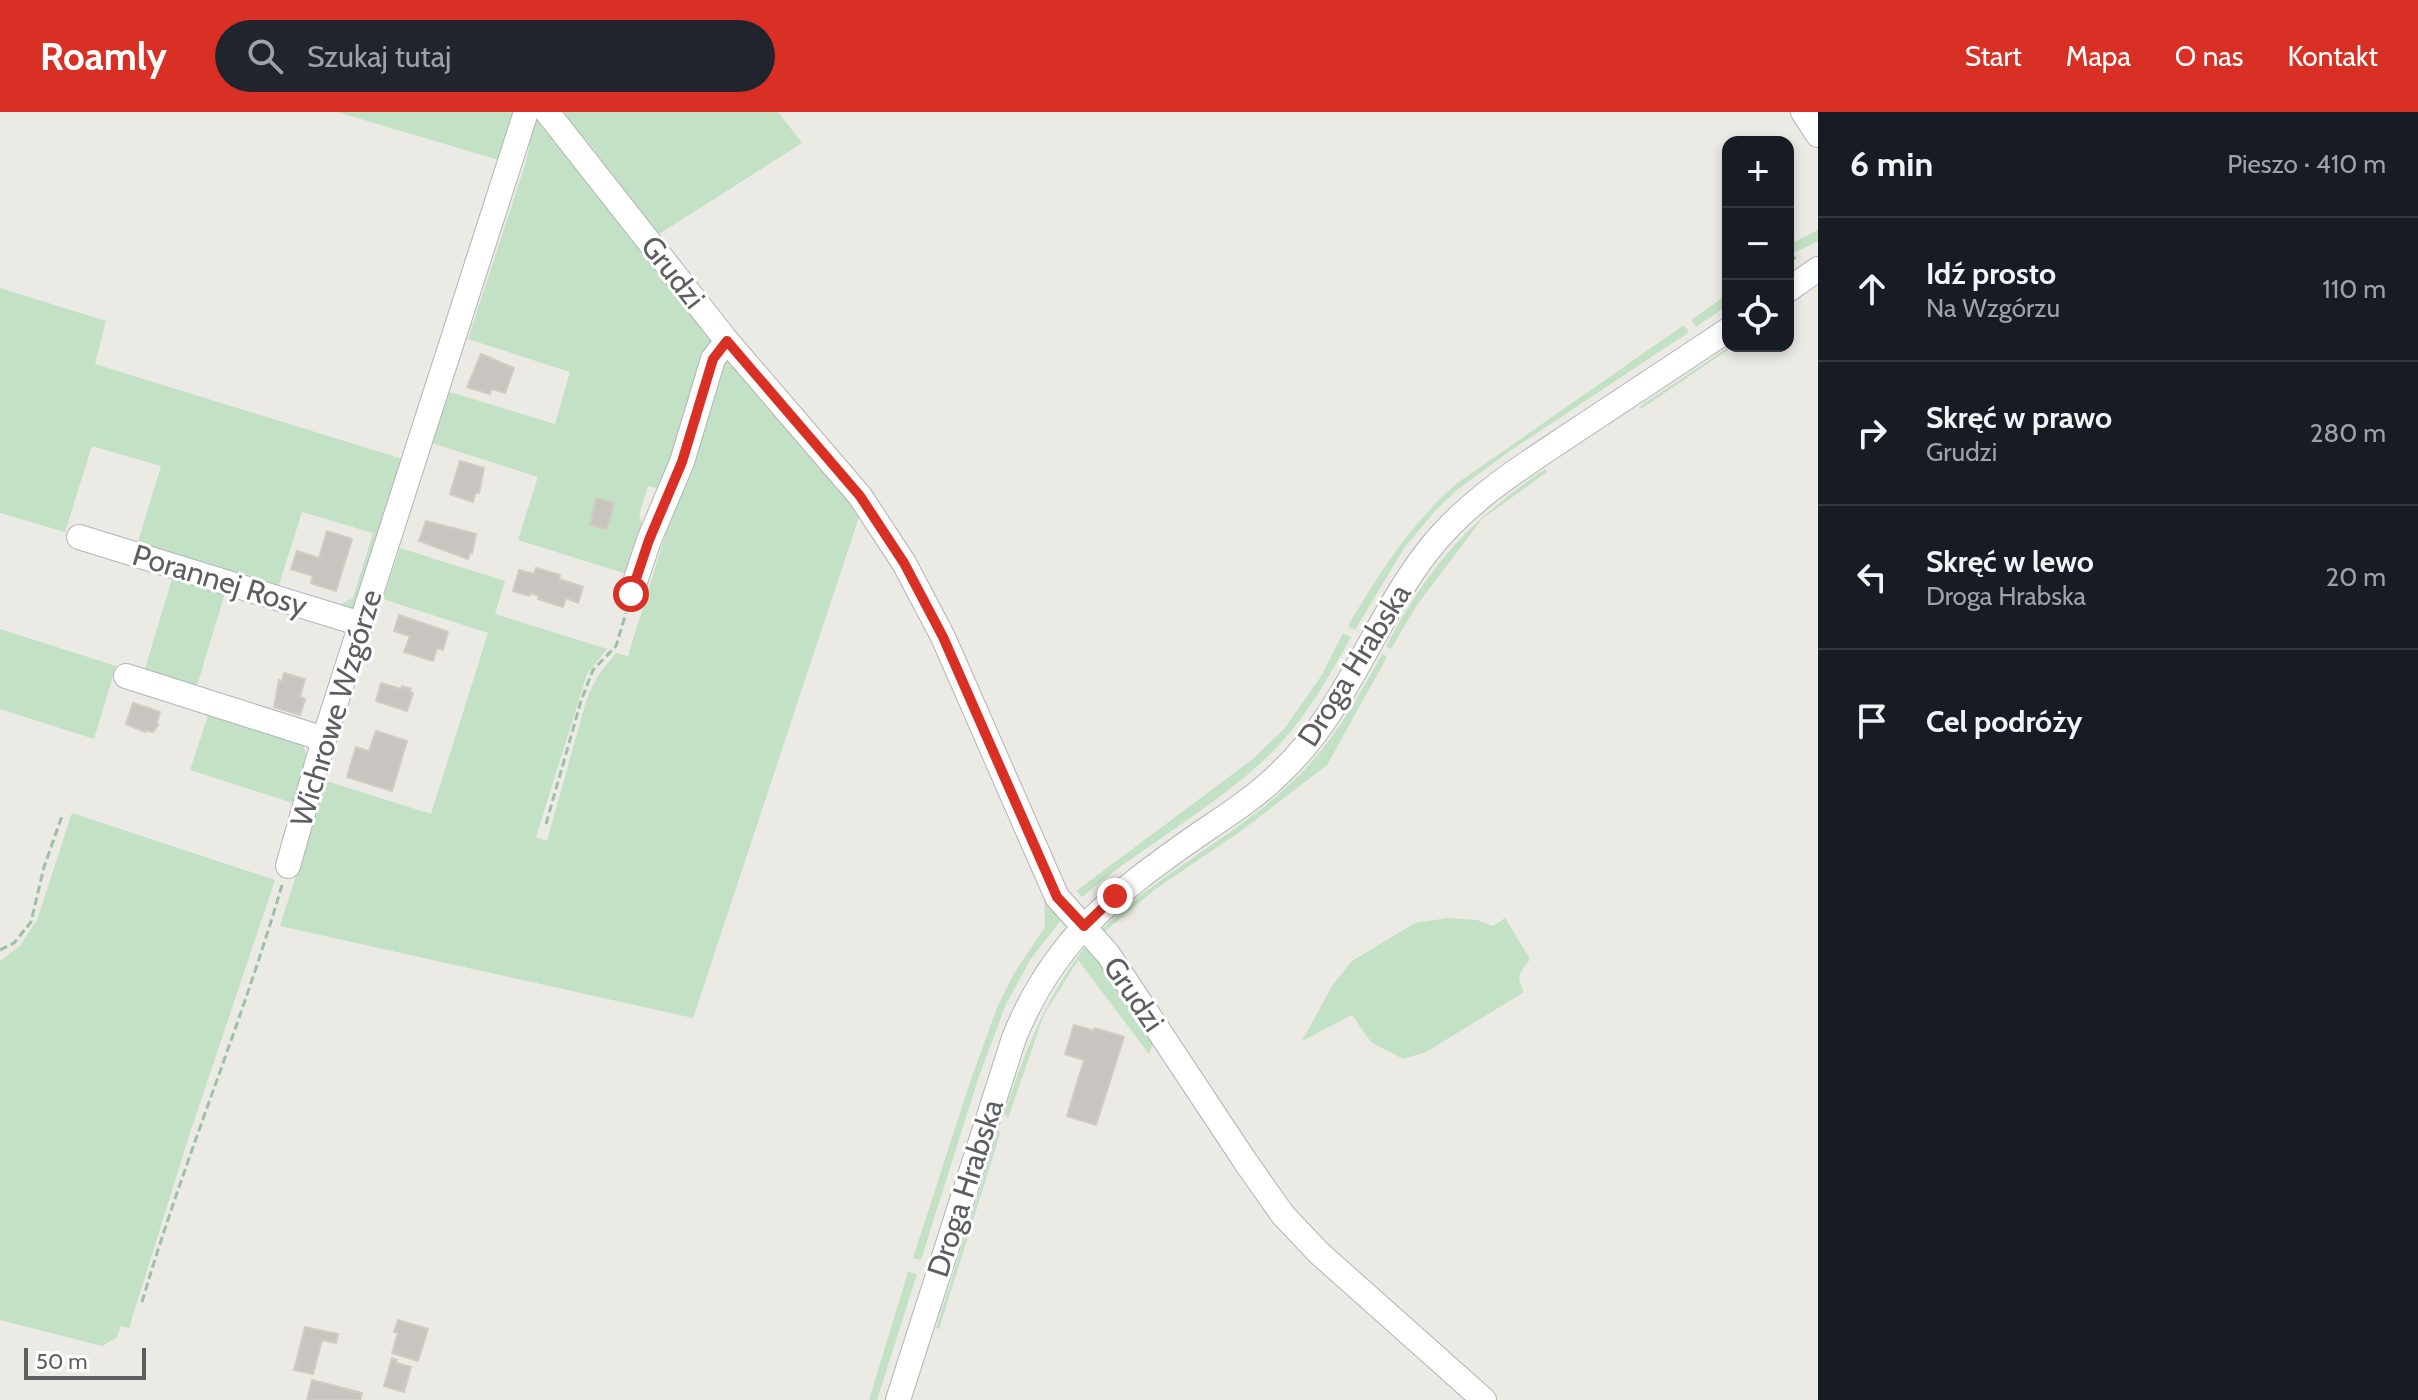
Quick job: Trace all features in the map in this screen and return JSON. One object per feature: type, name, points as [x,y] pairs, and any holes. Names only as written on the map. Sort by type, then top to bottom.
[{"type":"street","name":"Wichrowe Wzgórze","points":[[288,866],[324,739],[526,112]]},
{"type":"street","name":"Grudzi","points":[[547,112],[727,341],[860,496],[904,563],[943,637],[1054,891],[1108,954],[1283,1215],[1319,1253],[1484,1400]]},
{"type":"street","points":[[1803,112],[1818,135]]},
{"type":"street","points":[[1794,282],[1809,263]]},
{"type":"street","name":"Droga Hrabska","points":[[898,1400],[1014,1038],[1039,986],[1062,951],[1084,926],[1147,871],[1264,788],[1296,758],[1334,708],[1412,572],[1465,510],[1532,460],[1722,334]]},
{"type":"street","points":[[631,594],[649,540],[682,462],[713,359],[727,341]]},
{"type":"street","name":"Porannej Rosy","points":[[79,537],[361,624]]},
{"type":"street","points":[[126,676],[324,739]]},
{"type":"path","points":[[546,824],[581,701],[593,670],[616,646],[631,594]]},
{"type":"path","points":[[0,950],[14,943],[31,922],[44,867],[62,816]]},
{"type":"path","name":"Wichrowe Wzgórze","points":[[142,1302],[166,1220],[200,1130],[288,866]]},
{"type":"green space","points":[[337,112],[518,112],[502,161]]},
{"type":"green space","points":[[561,112],[778,112],[802,143],[656,236],[591,146]]},
{"type":"green space","points":[[544,118],[717,338],[660,489],[648,486],[639,515],[644,528],[630,575],[518,540],[538,477],[432,443],[450,392],[555,424],[570,372],[468,339],[525,165],[535,119]]},
{"type":"green space","points":[[1818,230],[1818,241],[1794,253],[1794,242]]},
{"type":"green space","points":[[0,288],[106,321],[95,364],[409,461],[352,612],[338,606],[353,598],[373,533],[302,512],[278,588],[137,545],[161,466],[92,446],[65,532],[0,513]]},
{"type":"green space","points":[[1722,298],[1722,309],[1696,327],[1691,320]]},
{"type":"green space","points":[[1684,325],[1689,332],[1507,453],[1457,490],[1404,548],[1355,630],[1348,626],[1396,550],[1456,484]]},
{"type":"green space","points":[[727,351],[861,511],[693,1018],[280,926],[326,781],[431,814],[488,633],[383,599],[400,548],[505,581],[495,614],[607,649],[587,674],[536,837],[547,841],[587,698],[597,677],[616,653],[628,656],[718,362]]},
{"type":"green space","points":[[1722,351],[1725,352],[1641,409],[1639,407]]},
{"type":"green space","points":[[1545,469],[1547,472],[1482,519],[1417,605],[1391,649],[1386,646],[1419,591],[1453,547],[1472,527],[1494,508]]},
{"type":"green space","points":[[173,576],[225,593],[195,692],[143,675]]},
{"type":"green space","points":[[0,629],[116,666],[94,739],[0,709]]},
{"type":"green space","points":[[1343,633],[1351,637],[1318,693],[1280,744],[1233,786],[1082,897],[1076,891],[1253,759],[1284,729],[1322,675]]},
{"type":"green space","points":[[1382,654],[1387,657],[1327,765],[1241,831],[1157,888],[1104,932],[1103,928],[1148,889],[1269,803],[1305,769],[1342,722]]},
{"type":"green space","points":[[210,709],[300,738],[312,767],[299,805],[190,770]]},
{"type":"green space","points":[[72,813],[275,880],[190,1133],[129,1328],[121,1326],[116,1338],[102,1346],[0,1320],[0,961],[20,946],[37,920]]},
{"type":"green space","points":[[1044,893],[1064,916],[1030,960],[1006,1004],[978,1079],[921,1260],[913,1258],[998,1005],[1013,975],[1045,927]]},
{"type":"green space","points":[[1448,918],[1477,920],[1493,926],[1505,918],[1530,959],[1519,977],[1524,992],[1426,1052],[1403,1059],[1371,1042],[1352,1015],[1302,1041],[1332,986],[1352,961],[1415,923]]},
{"type":"green space","points":[[1066,926],[930,1262],[1007,1023],[1035,968]]},
{"type":"green space","points":[[1084,948],[1095,951],[1154,1040],[1149,1054],[1078,960],[1044,1015],[1008,1118],[1004,1114],[1037,1027],[1058,987]]},
{"type":"green space","points":[[1001,1131],[939,1329],[936,1328],[998,1132]]},
{"type":"green space","points":[[908,1272],[917,1274],[877,1400],[869,1400]]},
{"type":"building","points":[[481,354],[514,368],[505,393],[492,389],[490,394],[467,387]]},
{"type":"building","points":[[460,461],[484,468],[479,493],[476,492],[473,502],[450,494]]},
{"type":"building","points":[[596,498],[614,503],[607,529],[590,525]]},
{"type":"building","points":[[426,521],[476,534],[468,559],[419,541]]},
{"type":"building","points":[[327,531],[352,539],[336,591],[311,583],[313,576],[291,569],[297,551],[319,558]]},
{"type":"building","points":[[536,568],[560,575],[559,579],[583,587],[578,603],[566,598],[563,607],[530,593],[529,596],[513,591],[519,570],[534,574]]},
{"type":"building","points":[[399,615],[448,632],[443,650],[437,648],[433,661],[404,652],[410,636],[394,631]]},
{"type":"building","points":[[284,673],[305,679],[300,697],[305,699],[300,715],[274,707],[279,680],[282,681]]},
{"type":"building","points":[[381,683],[411,689],[413,693],[407,711],[376,701]]},
{"type":"building","points":[[133,703],[160,712],[158,725],[153,732],[126,724]]},
{"type":"building","points":[[376,731],[407,741],[392,791],[347,777],[356,747],[369,751]]},
{"type":"building","points":[[1074,1025],[1124,1037],[1096,1125],[1067,1116],[1084,1060],[1065,1054]]},
{"type":"building","points":[[398,1320],[428,1329],[418,1361],[392,1353]]},
{"type":"building","points":[[305,1327],[338,1334],[336,1343],[322,1340],[313,1374],[294,1370]]},
{"type":"building","points":[[392,1358],[397,1360],[396,1363],[411,1367],[404,1392],[384,1386]]},
{"type":"building","points":[[312,1380],[362,1393],[360,1400],[307,1400]]},
{"type":"route","points":[[631,594],[649,540],[682,462],[713,359],[727,341],[860,496],[904,563],[943,637],[1057,897],[1084,926],[1115,896]]}]
